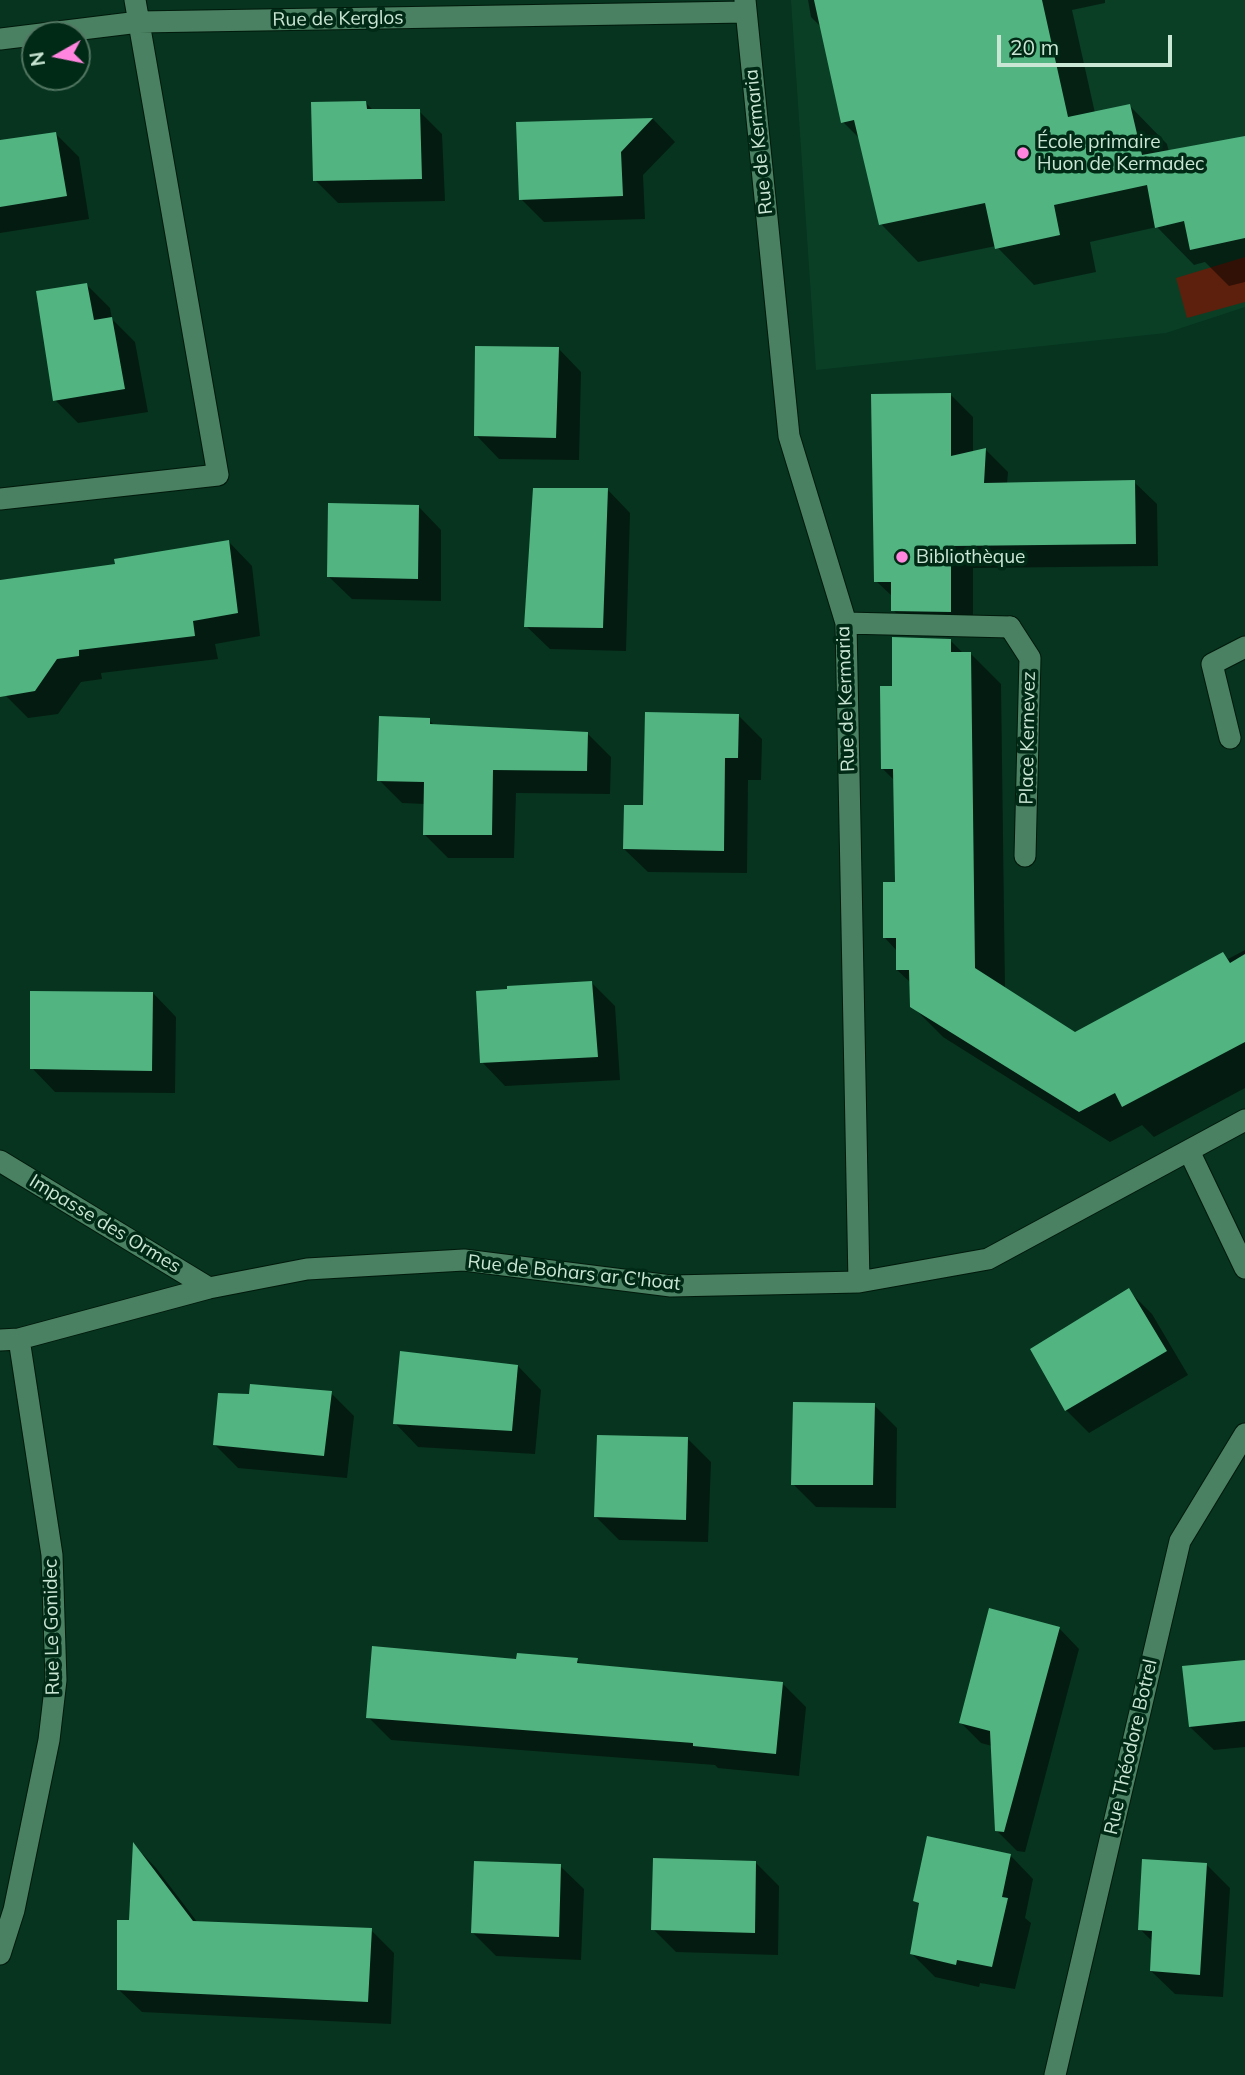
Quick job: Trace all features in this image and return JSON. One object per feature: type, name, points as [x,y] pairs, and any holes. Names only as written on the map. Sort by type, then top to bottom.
[{"type":"street","points":[[0,499],[218,475],[135,0]]},
{"type":"street","name":"Rue de Kerglos","points":[[0,39],[139,22],[746,6]]},
{"type":"street","name":"Rue de Kermaria","points":[[746,6],[789,436],[846,623],[859,1282]]},
{"type":"street","name":"Place Kernevez","points":[[846,623],[1010,627],[1030,658],[1025,856]]},
{"type":"street","points":[[1230,738],[1212,664],[1245,647]]},
{"type":"street","name":"Rue de Bohars ar C'hoat","points":[[10,1339],[209,1288],[307,1269],[464,1260],[671,1286],[859,1282],[988,1259],[1245,1120]]},
{"type":"street","points":[[1189,1150],[1245,1268]]},
{"type":"street","name":"Impasse des Ormes","points":[[0,1161],[209,1288]]},
{"type":"street","name":"Rue Le Gonidec","points":[[0,1954],[13,1910],[50,1740],[56,1680],[52,1555],[10,1339]]},
{"type":"street","name":"Rue Théodore Botrel","points":[[1055,2075],[1180,1541],[1245,1434]]},
{"type":"shaded area","name":"École primaire Huon de Kermadec","points":[[791,0],[1245,0],[1245,307],[1166,333],[816,370]]},
{"type":"shaded area","points":[[1245,257],[1245,302],[1187,318],[1176,278]]},
{"type":"building","points":[[814,0],[1042,0],[1068,117],[1130,104],[1142,155],[1245,136],[1245,238],[1190,250],[1184,221],[1155,228],[1147,185],[1054,205],[1060,235],[995,249],[985,203],[879,225],[854,120],[841,123]]},
{"type":"building","points":[[366,101],[367,109],[420,109],[422,179],[313,181],[311,102]]},
{"type":"building","points":[[653,118],[621,152],[623,196],[519,200],[516,122]]},
{"type":"building","points":[[56,132],[67,196],[0,207],[0,140]]},
{"type":"building","points":[[87,283],[94,320],[112,317],[125,389],[53,401],[36,291]]},
{"type":"building","points":[[475,346],[559,347],[556,438],[474,436]]},
{"type":"building","points":[[951,393],[951,456],[986,448],[984,483],[1135,480],[1136,544],[951,546],[951,612],[891,611],[891,582],[874,582],[871,394]]},
{"type":"building","points":[[533,488],[608,488],[603,628],[524,627]]},
{"type":"building","points":[[328,503],[419,505],[418,579],[327,577]]},
{"type":"building","points":[[229,540],[238,613],[193,621],[195,636],[79,650],[79,656],[57,659],[35,691],[0,697],[0,580],[115,564],[114,559]]},
{"type":"building","points":[[892,637],[951,639],[951,652],[971,652],[975,968],[1075,1032],[1223,952],[1230,963],[1245,954],[1245,1042],[1122,1107],[1115,1093],[1079,1112],[910,1007],[909,970],[896,970],[896,938],[883,938],[883,882],[895,882],[893,769],[881,769],[880,686],[892,686]]},
{"type":"building","points":[[645,712],[739,714],[738,758],[725,758],[724,851],[623,849],[624,805],[643,805]]},
{"type":"building","points":[[379,716],[430,718],[430,724],[588,732],[587,771],[493,770],[492,835],[423,835],[424,782],[377,781]]},
{"type":"building","points":[[592,981],[598,1057],[480,1063],[476,991],[507,989],[507,986]]},
{"type":"building","points":[[30,991],[153,992],[152,1071],[30,1069]]},
{"type":"building","points":[[1129,1288],[1167,1351],[1065,1411],[1030,1349]]},
{"type":"building","points":[[400,1351],[518,1365],[512,1431],[393,1424]]},
{"type":"building","points":[[250,1384],[332,1391],[324,1456],[213,1445],[218,1393],[249,1394]]},
{"type":"building","points":[[793,1402],[875,1403],[873,1485],[791,1485]]},
{"type":"building","points":[[597,1435],[688,1437],[686,1520],[594,1517]]},
{"type":"building","points":[[989,1608],[1060,1627],[1004,1832],[995,1831],[990,1731],[959,1723]]},
{"type":"building","points":[[372,1646],[516,1659],[517,1653],[578,1658],[577,1663],[783,1682],[776,1754],[693,1746],[693,1743],[366,1718]]},
{"type":"building","points":[[1245,1660],[1245,1721],[1189,1727],[1182,1666]]},
{"type":"building","points":[[927,1836],[1011,1854],[1002,1897],[1008,1898],[992,1967],[957,1960],[956,1965],[910,1954],[919,1903],[913,1901]]},
{"type":"building","points":[[133,1842],[193,1921],[372,1928],[368,2002],[117,1990],[117,1920],[129,1920]]},
{"type":"building","points":[[653,1858],[756,1861],[755,1933],[651,1930]]},
{"type":"building","points":[[1142,1859],[1207,1863],[1200,1975],[1150,1971],[1152,1931],[1138,1930]]},
{"type":"building","points":[[474,1861],[561,1864],[559,1937],[471,1933]]},
{"type":"place","name":"École primaire Huon de Kermadec","points":[[1023,153]]},
{"type":"place","name":"Bibliothèque","points":[[902,557]]}]
